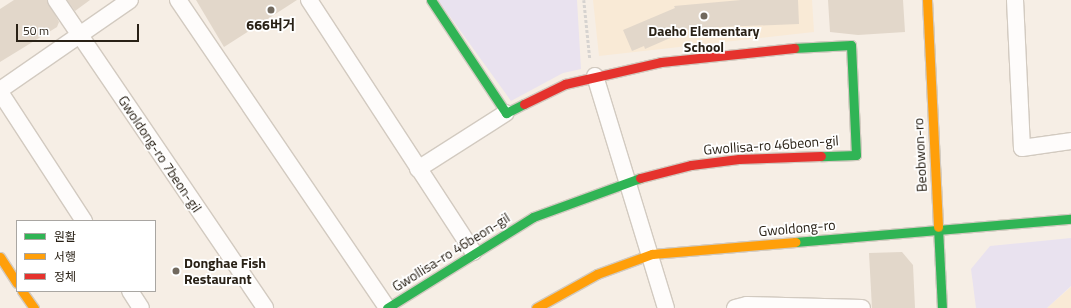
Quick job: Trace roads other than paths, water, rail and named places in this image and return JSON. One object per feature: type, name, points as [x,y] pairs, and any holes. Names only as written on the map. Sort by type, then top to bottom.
[{"type":"street","name":"Gwoldong-ro 7beon-gil","points":[[56,0],[265,308]]},
{"type":"street","points":[[83,220],[0,91],[130,0]]},
{"type":"street","points":[[178,0],[387,308]]},
{"type":"street","points":[[418,169],[506,113],[432,0]]},
{"type":"street","name":"Beobwon-ro","points":[[926,0],[942,308]]},
{"type":"street","points":[[1015,0],[1022,148],[1071,141]]},
{"type":"street","points":[[314,2],[418,169],[473,252]]},
{"type":"street","name":"Gwollisa-ro 46beon-gil","points":[[387,308],[473,252],[533,217],[627,181],[691,165],[739,159],[856,155],[851,45],[820,45],[661,62],[565,84],[506,113]]},
{"type":"street","points":[[595,76],[627,181],[652,254],[666,308]]},
{"type":"street","name":"Gwoldong-ro","points":[[536,308],[597,274],[652,254],[1071,219]]},
{"type":"street","points":[[0,257],[16,281]]},
{"type":"street","points":[[23,292],[34,308]]},
{"type":"street","points":[[131,292],[141,308]]},
{"type":"street","points":[[743,307],[862,308]]},
{"type":"place","name":"666버거","points":[[271,10]]},
{"type":"place","name":"Daeho Elementary School","points":[[704,16]]},
{"type":"place","name":"Donghae Fish Restaurant","points":[[176,271]]}]
